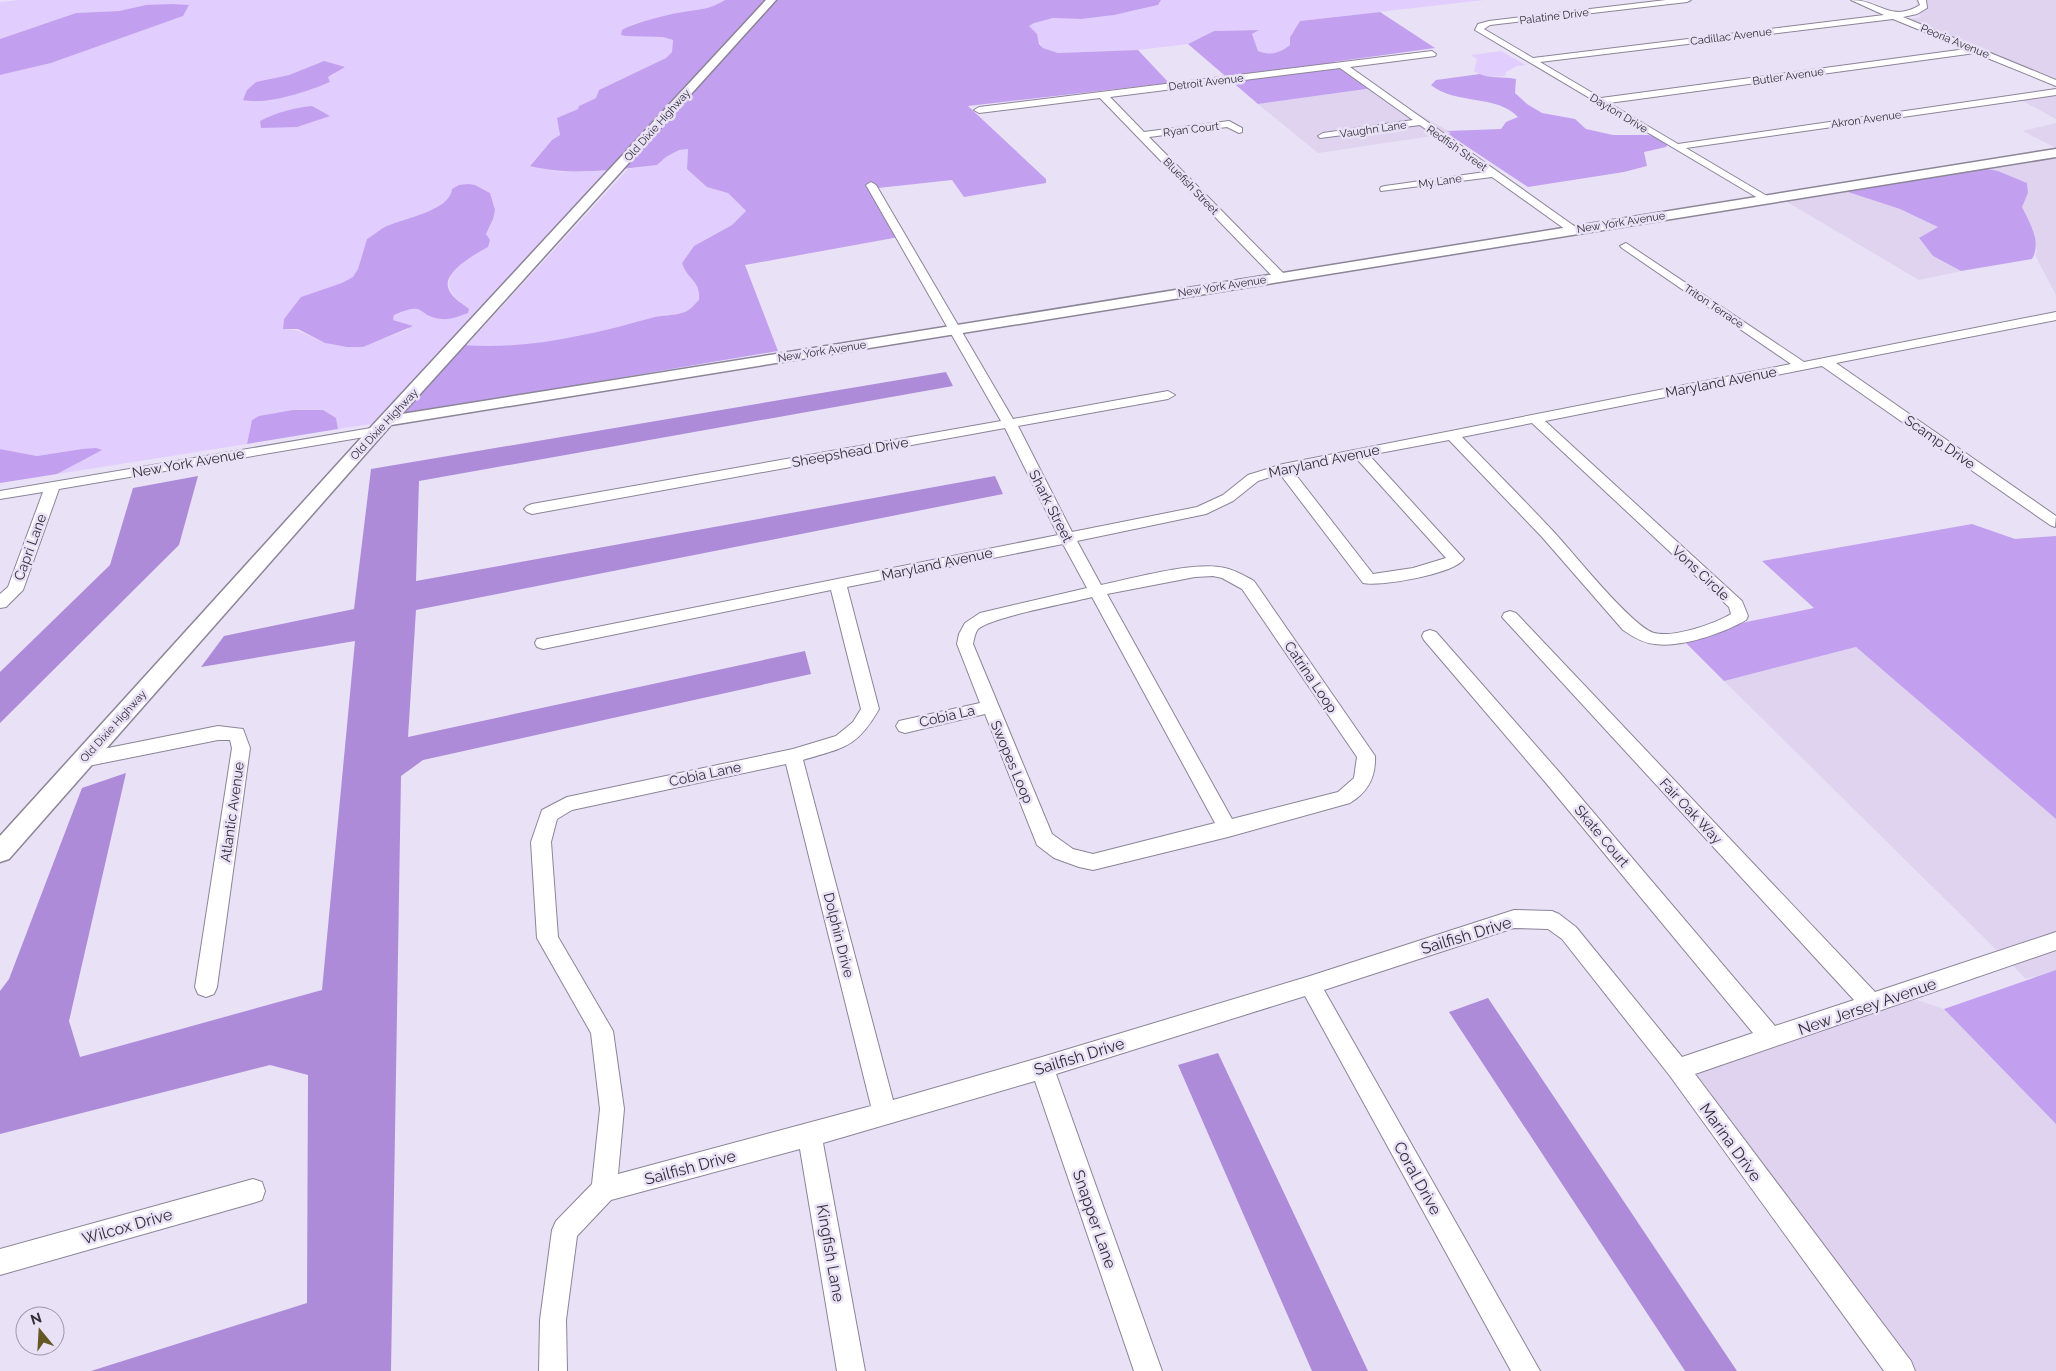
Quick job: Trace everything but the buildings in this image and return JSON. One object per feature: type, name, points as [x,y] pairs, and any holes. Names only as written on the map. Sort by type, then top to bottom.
[{"type":"street","name":"Old Dixie Highway","points":[[0,852],[382,426],[771,0]]},
{"type":"street","name":"Palatine Drive","points":[[1481,26],[1687,0]]},
{"type":"street","name":"Peoria Avenue","points":[[1855,0],[2056,83]]},
{"type":"street","name":"Cadillac Avenue","points":[[1531,61],[1894,16],[1914,12],[1924,6],[1922,0]]},
{"type":"street","name":"Dayton Drive","points":[[1481,26],[1479,30],[1763,198]]},
{"type":"street","name":"Butler Avenue","points":[[1600,101],[1976,50]]},
{"type":"street","name":"Detroit Avenue","points":[[979,110],[1432,54]]},
{"type":"street","name":"Redfish Street","points":[[1342,65],[1573,230]]},
{"type":"street","name":"Akron Avenue","points":[[1676,146],[2056,92]]},
{"type":"street","name":"Bluefish Street","points":[[1103,95],[1280,277]]},
{"type":"street","name":"Vaughn Lane","points":[[1323,136],[1422,122]]},
{"type":"street","name":"Ryan Court","points":[[1141,135],[1229,124],[1239,130]]},
{"type":"street","name":"New York Avenue","points":[[0,495],[382,426],[954,330],[1763,198],[2056,153]]},
{"type":"street","name":"My Lane","points":[[1385,189],[1494,174]]},
{"type":"street","name":"Shark Street","points":[[871,185],[1009,423],[1067,538],[1228,829]]},
{"type":"street","name":"Triton Terrace","points":[[1626,246],[1802,366]]},
{"type":"street","name":"Maryland Avenue","points":[[544,643],[1201,510],[1228,498],[1253,478],[1283,468],[2056,316]]},
{"type":"street","name":"Scamp Drive","points":[[1824,361],[2056,522]]},
{"type":"street","name":"Sheepshead Drive","points":[[532,509],[1168,395]]},
{"type":"street","name":"Vons Circle","points":[[1451,434],[1547,534],[1629,626],[1644,636],[1658,639],[1683,636],[1718,626],[1740,616],[1736,605],[1534,418]]},
{"type":"street","points":[[1283,468],[1369,579],[1386,578],[1443,566],[1456,559],[1359,453]]},
{"type":"street","name":"Capri Lane","points":[[0,603],[15,590],[53,486]]},
{"type":"street","name":"Catrina Loop","points":[[1097,591],[1195,572],[1226,573],[1238,578],[1248,585],[1366,756],[1367,768],[1364,780],[1356,791],[1344,798],[1228,829]]},
{"type":"street","name":"Cobia Lane","points":[[604,1190],[612,1109],[602,1031],[548,938],[541,842],[549,815],[567,804],[793,756],[842,741],[859,727],[870,709],[838,585]]},
{"type":"street","name":"Swopes Loop","points":[[1097,591],[986,617],[971,625],[966,635],[965,644],[989,707],[1044,839],[1056,850],[1074,860],[1093,862],[1228,829]]},
{"type":"street","name":"Fair Oak Way","points":[[1510,617],[1872,1004]]},
{"type":"street","name":"Skate Court","points":[[1430,636],[1553,778],[1771,1038]]},
{"type":"street","name":"Cobia La","points":[[905,726],[989,707]]},
{"type":"street","name":"Atlantic Avenue","points":[[83,760],[218,733],[237,734],[242,748],[206,987]]},
{"type":"street","name":"Dolphin Drive","points":[[793,756],[885,1114]]},
{"type":"street","name":"Sailfish Drive","points":[[604,1190],[810,1135],[1042,1068],[1310,986],[1514,919],[1552,920]]},
{"type":"street","name":"Marina Drive","points":[[1552,920],[1569,933],[1678,1070],[1900,1371]]},
{"type":"street","name":"New Jersey Avenue","points":[[1678,1070],[2056,941]]},
{"type":"street","name":"Coral Drive","points":[[1310,986],[1526,1371]]},
{"type":"street","name":"Snapper Lane","points":[[1042,1068],[1148,1371]]},
{"type":"street","name":"Kingfish Lane","points":[[810,1135],[851,1371]]},
{"type":"street","points":[[553,1371],[553,1320],[565,1230],[604,1190]]},
{"type":"street","name":"Wilcox Drive","points":[[0,1262],[253,1191]]},
{"type":"shaded area","points":[[20,0],[725,0],[710,9],[681,12],[630,25],[647,36],[673,40],[672,52],[666,58],[599,90],[596,98],[579,106],[579,109],[557,118],[560,135],[552,140],[530,165],[560,172],[611,170],[377,423],[338,429],[336,418],[259,416],[252,420],[247,444],[57,474],[101,450],[82,449],[37,456],[0,449],[0,75],[51,63],[182,16],[189,5],[146,5],[119,11],[76,13],[0,39],[0,2]],"holes":[[[324,61],[335,74],[328,77],[330,82],[299,93],[274,99],[252,101],[243,99],[270,79],[289,75]],[[475,185],[490,193],[493,219],[486,234],[488,247],[462,263],[450,277],[449,285],[452,293],[461,302],[459,316],[439,319],[421,309],[410,307],[394,315],[393,320],[404,323],[409,329],[374,342],[353,346],[330,344],[304,333],[283,329],[284,319],[302,297],[353,278],[358,269],[367,239],[435,208],[446,202],[452,195]]]},
{"type":"shaded area","points":[[725,0],[767,0],[611,170],[570,171],[530,166],[552,140],[560,135],[557,118],[578,109],[579,106],[596,98],[599,90],[666,58],[672,52],[673,40],[663,37],[626,36],[621,35],[622,30],[660,17],[700,10]]},
{"type":"shaded area","points":[[775,0],[1161,0],[1158,5],[1114,15],[1082,19],[1053,18],[1029,26],[1037,34],[1039,44],[1043,48],[1058,53],[1138,50],[1169,83],[968,106],[1046,179],[1046,183],[964,197],[952,180],[869,189],[899,237],[745,265],[778,351],[400,415],[463,345],[511,345],[558,340],[655,317],[685,312],[699,300],[698,288],[684,269],[682,263],[694,246],[732,225],[746,211],[728,193],[707,187],[687,169],[688,149],[679,150],[666,157],[657,165],[622,169]]},
{"type":"shaded area","points":[[1161,0],[1484,0],[1300,21],[1290,36],[1290,45],[1279,52],[1271,53],[1258,51],[1252,34],[1258,30],[1214,31],[1188,44],[1138,50],[1058,53],[1043,48],[1029,26],[1048,19],[1082,19],[1120,14],[1158,5]]},
{"type":"shaded area","points":[[1916,0],[2056,0],[2056,82],[1905,20],[1920,17]]},
{"type":"shaded area","points":[[146,5],[189,5],[183,16],[51,63],[0,75],[0,39],[76,13],[119,11]]},
{"type":"shaded area","points":[[1380,12],[1435,48],[1333,62],[1373,88],[1258,104],[1188,44],[1214,31],[1259,30],[1252,34],[1258,51],[1275,53],[1290,45],[1290,37],[1300,21]]},
{"type":"shaded area","points":[[1501,51],[1526,65],[1517,66],[1506,72],[1505,76],[1484,77],[1474,71],[1477,59],[1471,55]]},
{"type":"shaded area","points":[[324,61],[345,67],[328,77],[330,82],[310,90],[264,101],[243,100],[247,90],[256,82],[289,75]]},
{"type":"shaded area","points":[[1480,74],[1516,79],[1515,93],[1527,104],[1542,113],[1575,119],[1586,129],[1613,135],[1649,135],[1670,141],[1666,147],[1644,152],[1647,166],[1624,172],[1528,187],[1448,134],[1451,133],[1447,131],[1501,129],[1506,122],[1518,117],[1499,105],[1452,95],[1431,85],[1436,80]]},
{"type":"shaded area","points":[[1373,88],[1452,133],[1318,153],[1258,104]]},
{"type":"shaded area","points":[[2056,93],[2056,119],[2017,98]]},
{"type":"shaded area","points":[[312,106],[330,116],[297,127],[261,128],[260,121],[286,111]]},
{"type":"shaded area","points":[[2056,123],[2056,148],[2023,131]]},
{"type":"shaded area","points":[[688,149],[687,169],[728,193],[746,212],[732,225],[694,246],[682,263],[698,288],[700,300],[687,311],[681,313],[655,317],[560,340],[513,346],[466,346],[628,169],[657,165],[666,157],[679,150]]},
{"type":"shaded area","points":[[2056,156],[2056,295],[2035,255],[2037,251],[2034,233],[2021,207],[2028,193],[2027,183],[1998,171],[1982,168],[1843,190],[1900,209],[1939,227],[1919,239],[1933,256],[1961,271],[1919,280],[1782,199]]},
{"type":"shaded area","points":[[1982,168],[1998,171],[2027,183],[2028,193],[2022,207],[2034,233],[2036,246],[2032,259],[1961,271],[1933,256],[1919,238],[1938,227],[1900,209],[1842,190]]},
{"type":"shaded area","points":[[459,185],[475,185],[490,193],[495,210],[486,234],[490,240],[488,247],[462,263],[448,281],[449,291],[469,309],[468,313],[455,318],[441,319],[417,309],[404,311],[394,315],[393,320],[413,326],[363,347],[347,347],[325,343],[298,329],[283,329],[284,319],[301,297],[342,283],[353,277],[358,269],[367,239],[387,226],[435,208],[444,203],[450,196],[452,189]]},
{"type":"shaded area","points":[[946,372],[953,386],[419,481],[416,581],[995,476],[1003,494],[416,610],[408,737],[805,651],[811,674],[423,760],[401,776],[391,1371],[91,1371],[307,1303],[308,1075],[270,1065],[0,1134],[0,991],[9,979],[82,788],[126,773],[69,1021],[80,1057],[322,990],[355,641],[201,667],[224,636],[354,609],[371,469]]},
{"type":"shaded area","points":[[293,410],[323,410],[336,418],[338,429],[247,444],[252,420],[259,416]]},
{"type":"shaded area","points":[[96,448],[102,450],[57,474],[0,483],[0,449],[37,456]]},
{"type":"shaded area","points":[[198,476],[179,545],[0,723],[0,672],[110,565],[133,488]]},
{"type":"shaded area","points":[[1972,524],[2015,539],[2056,536],[2056,819],[1856,647],[1724,681],[1679,636],[1814,608],[1762,561]]},
{"type":"shaded area","points":[[1856,647],[2056,819],[2056,970],[2026,979],[1724,681]]},
{"type":"shaded area","points":[[2056,970],[2056,1124],[1944,1009]]},
{"type":"shaded area","points":[[1902,995],[1944,1009],[2056,1124],[2056,1371],[1907,1371],[1681,1080]]},
{"type":"shaded area","points":[[1488,998],[1737,1371],[1685,1371],[1449,1012]]},
{"type":"shaded area","points":[[1218,1053],[1368,1371],[1312,1371],[1178,1065]]}]
